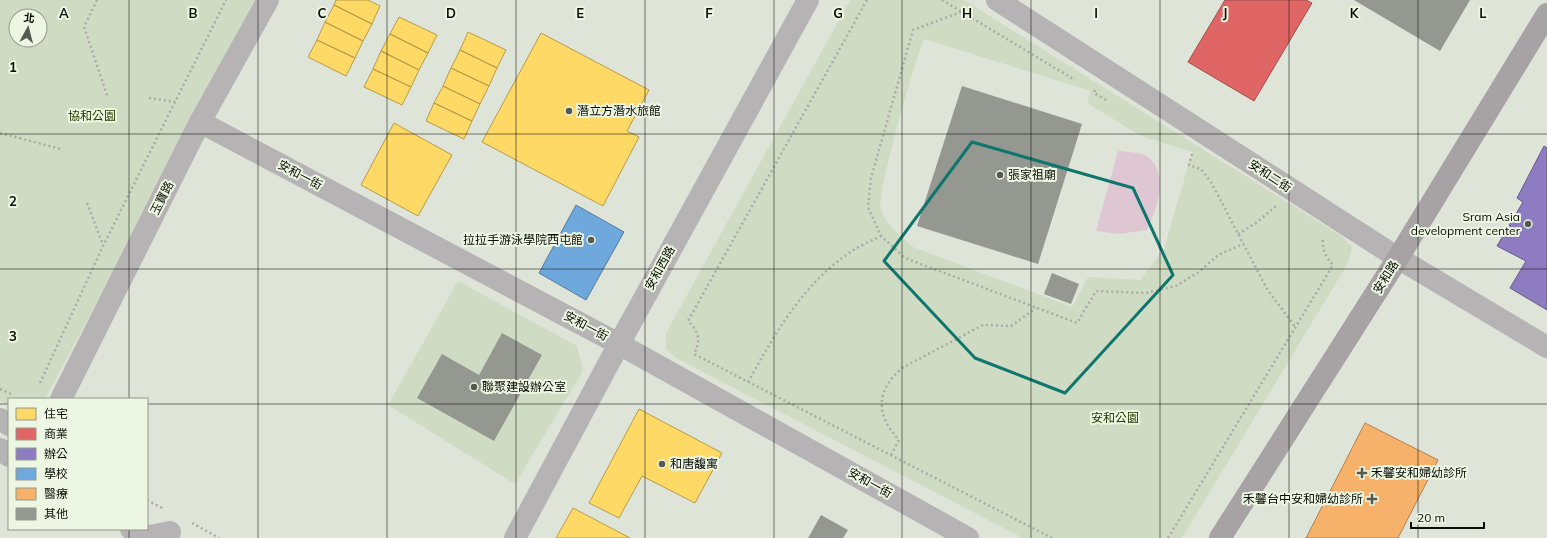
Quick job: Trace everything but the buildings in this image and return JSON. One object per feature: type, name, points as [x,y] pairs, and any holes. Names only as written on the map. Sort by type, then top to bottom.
[{"type":"main road","name":"安和路","points":[[1220,538],[1398,258],[1547,14]]},
{"type":"street","name":"玉寶路","points":[[61,398],[200,122],[268,0]]},
{"type":"street","name":"安和西路","points":[[515,538],[619,344],[808,0]]},
{"type":"street","name":"安和二街","points":[[997,0],[1398,258],[1547,347]]},
{"type":"street","name":"安和一街","points":[[200,122],[619,344],[968,538]]},
{"type":"street","points":[[0,449],[8,455]]},
{"type":"street","points":[[148,520],[175,535]]},
{"type":"street","points":[[133,530],[145,537],[175,535]]},
{"type":"path","points":[[97,0],[84,27],[108,98]]},
{"type":"path","points":[[40,383],[103,246],[226,0]]},
{"type":"path","points":[[867,0],[688,321],[697,330],[699,343],[694,354],[1052,538]]},
{"type":"path","points":[[942,0],[1078,81]]},
{"type":"path","points":[[961,12],[913,30],[871,178],[868,208],[881,236],[906,258],[1077,322],[1096,291],[1146,293],[1176,286],[1199,272],[1218,255],[1243,244]]},
{"type":"path","points":[[1090,86],[1096,88],[1094,93],[1107,101]]},
{"type":"path","points":[[149,98],[175,102]]},
{"type":"path","points":[[0,133],[60,149]]},
{"type":"path","points":[[1192,152],[1189,165],[1201,169],[1211,182],[1267,289],[1296,328]]},
{"type":"path","points":[[87,203],[103,246]]},
{"type":"path","points":[[1238,234],[1256,223],[1275,206],[1281,210]]},
{"type":"path","points":[[1168,538],[1333,265],[1326,257],[1322,247],[1323,237],[1317,233]]},
{"type":"path","points":[[748,382],[773,338],[803,294],[824,273],[849,253],[881,236]]},
{"type":"path","points":[[891,455],[899,440],[883,417],[881,403],[884,389],[892,377],[902,368],[983,325],[1012,326],[1036,307]]},
{"type":"path","points":[[0,389],[11,394]]},
{"type":"highlighted area","points":[[972,142],[1133,188],[1173,275],[1065,393],[975,358],[884,261]]},
{"type":"green space","name":"協和公園","points":[[0,0],[259,0],[46,398],[8,398],[8,405],[0,401]]},
{"type":"green space","name":"安和公園","points":[[850,0],[964,0],[1343,237],[1352,247],[1348,263],[1182,538],[1023,538],[676,358],[666,349],[666,333]],"holes":[[[924,39],[1091,91],[1087,103],[1141,136],[1192,152],[1164,249],[1140,280],[1088,277],[1072,307],[913,247],[887,221],[881,210],[884,180],[905,98]]]},
{"type":"green space","points":[[458,281],[577,346],[583,371],[515,484],[388,405]]},
{"type":"shaded area","points":[[1118,151],[1134,152],[1145,155],[1155,164],[1160,183],[1159,193],[1154,213],[1147,230],[1119,234],[1096,231]]},
{"type":"place","name":"潛立方潛水旅館","points":[[569,111]]},
{"type":"place","name":"張家祖廟","points":[[1000,175]]},
{"type":"place","name":"Sram Asia development center","points":[[1528,224]]},
{"type":"place","name":"拉拉手游泳學院西屯館","points":[[591,240]]},
{"type":"place","name":"聯聚建設辦公室","points":[[474,387]]},
{"type":"place","name":"和唐馥寓","points":[[662,464]]},
{"type":"place","name":"禾馨安和婦幼診所","points":[[1362,473]]},
{"type":"place","name":"禾馨台中安和婦幼診所","points":[[1372,499]]}]
